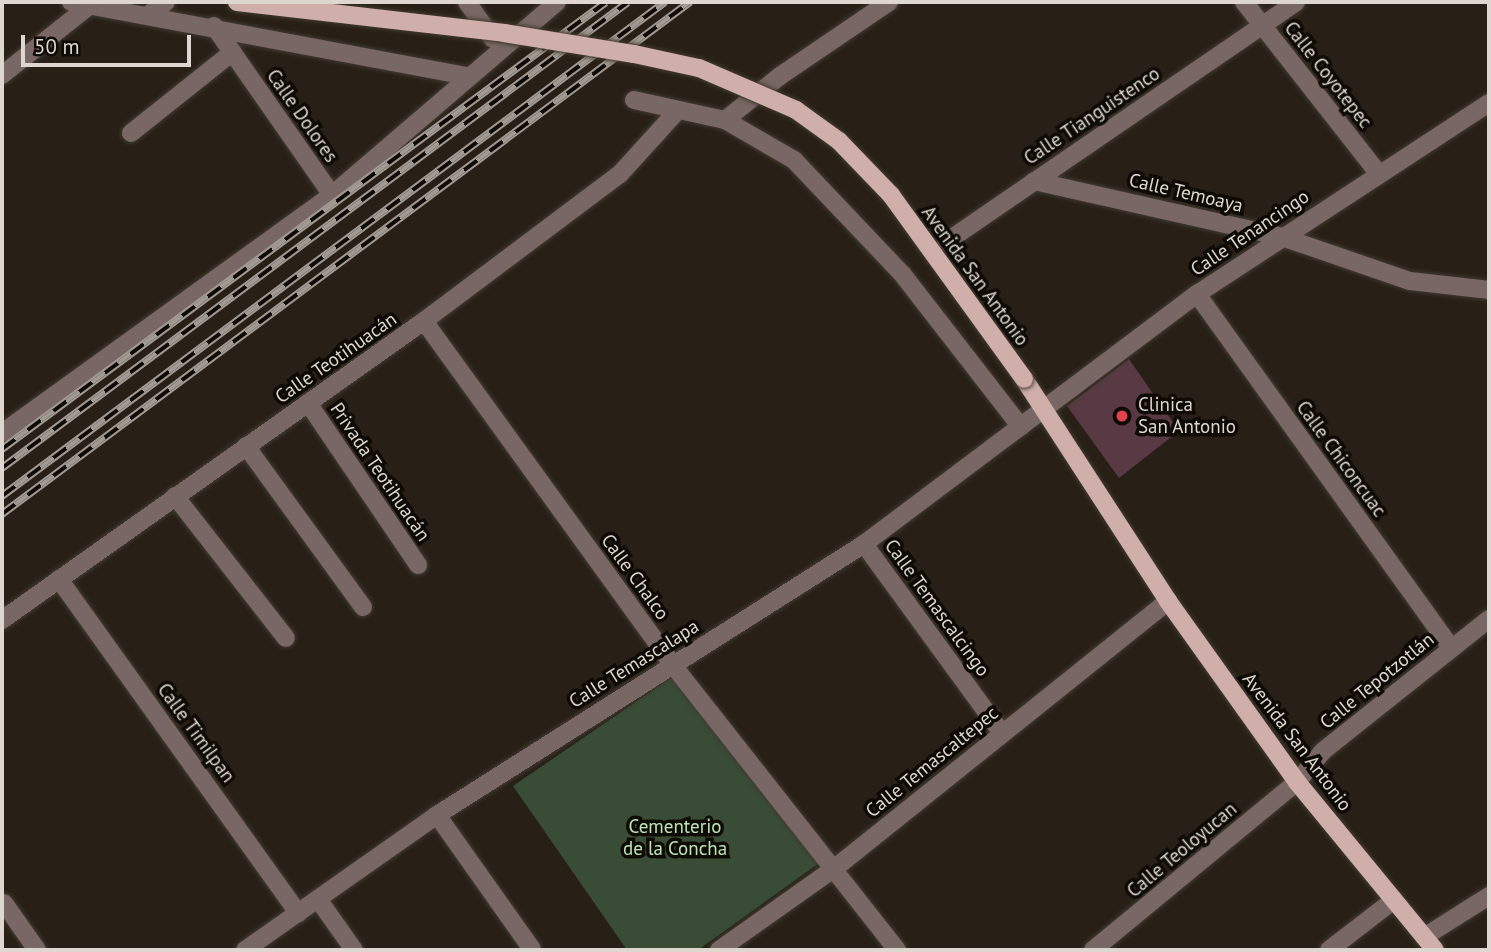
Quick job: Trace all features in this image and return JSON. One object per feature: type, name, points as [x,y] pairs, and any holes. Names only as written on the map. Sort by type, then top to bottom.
[{"type":"main road","name":"Avenida San Antonio","points":[[237,2],[503,33],[634,54],[699,68],[796,110],[839,141],[891,195],[1024,379],[1168,601],[1297,782],[1429,943]]},
{"type":"street","points":[[71,2],[214,26],[465,76]]},
{"type":"street","points":[[148,15],[166,2]]},
{"type":"street","points":[[465,2],[500,48]]},
{"type":"street","points":[[2,433],[331,195],[465,76],[557,2]]},
{"type":"street","points":[[725,120],[780,76],[889,2]]},
{"type":"street","name":"Calle Coyotepec","points":[[1244,2],[1379,174]]},
{"type":"street","name":"Calle Tianguistenco","points":[[946,242],[1296,2]]},
{"type":"street","points":[[2,75],[89,6]]},
{"type":"street","name":"Calle Dolores","points":[[214,26],[331,195]]},
{"type":"street","points":[[131,133],[233,52]]},
{"type":"street","points":[[634,100],[725,120],[794,160],[858,224],[1021,427]]},
{"type":"street","name":"Calle Tenancingo","points":[[1042,409],[1197,294],[1489,103]]},
{"type":"street","name":"Calle Teotihuacán","points":[[2,620],[424,321],[620,174],[678,110]]},
{"type":"street","name":"Calle Temoaya","points":[[1034,181],[1282,237],[1410,281],[1489,290]]},
{"type":"street","name":"Calle Chiconcuac","points":[[1197,294],[1451,648]]},
{"type":"street","name":"Calle Chalco","points":[[424,321],[672,664],[897,950]]},
{"type":"street","name":"Privada Teotihuacán","points":[[307,403],[418,565]]},
{"type":"street","name":"Calle Temascalapa","points":[[245,950],[437,815],[864,544],[1042,409]]},
{"type":"street","points":[[246,446],[363,607]]},
{"type":"street","points":[[176,496],[286,638]]},
{"type":"street","name":"Calle Temascalcingo","points":[[864,544],[1002,732]]},
{"type":"street","name":"Calle Timilpan","points":[[59,579],[298,913]]},
{"type":"street","name":"Calle Temascaltepec","points":[[719,950],[835,868],[1168,601]]},
{"type":"street","name":"Calle Tepotzotlán","points":[[1297,782],[1324,751],[1489,619]]},
{"type":"street","name":"Calle Teoloyucan","points":[[1093,950],[1297,782]]},
{"type":"street","points":[[437,815],[532,949]]},
{"type":"street","points":[[1429,943],[1489,896]]},
{"type":"street","points":[[318,899],[354,950]]},
{"type":"street","points":[[1329,950],[1394,900]]},
{"type":"street","points":[[5,903],[37,950]]},
{"type":"green space","name":"Cementerio de la Concha","points":[[678,673],[822,861],[698,950],[627,950],[513,786]]},
{"type":"building","name":"Clinica San Antonio","points":[[1129,359],[1179,431],[1119,478],[1067,406]]},
{"type":"railway","points":[[2,449],[606,2]]},
{"type":"railway","points":[[2,468],[628,2]]},
{"type":"railway","points":[[2,496],[665,2]]},
{"type":"railway","points":[[2,514],[690,2]]},
{"type":"place","name":"Clinica San Antonio","points":[[1122,416]]}]
